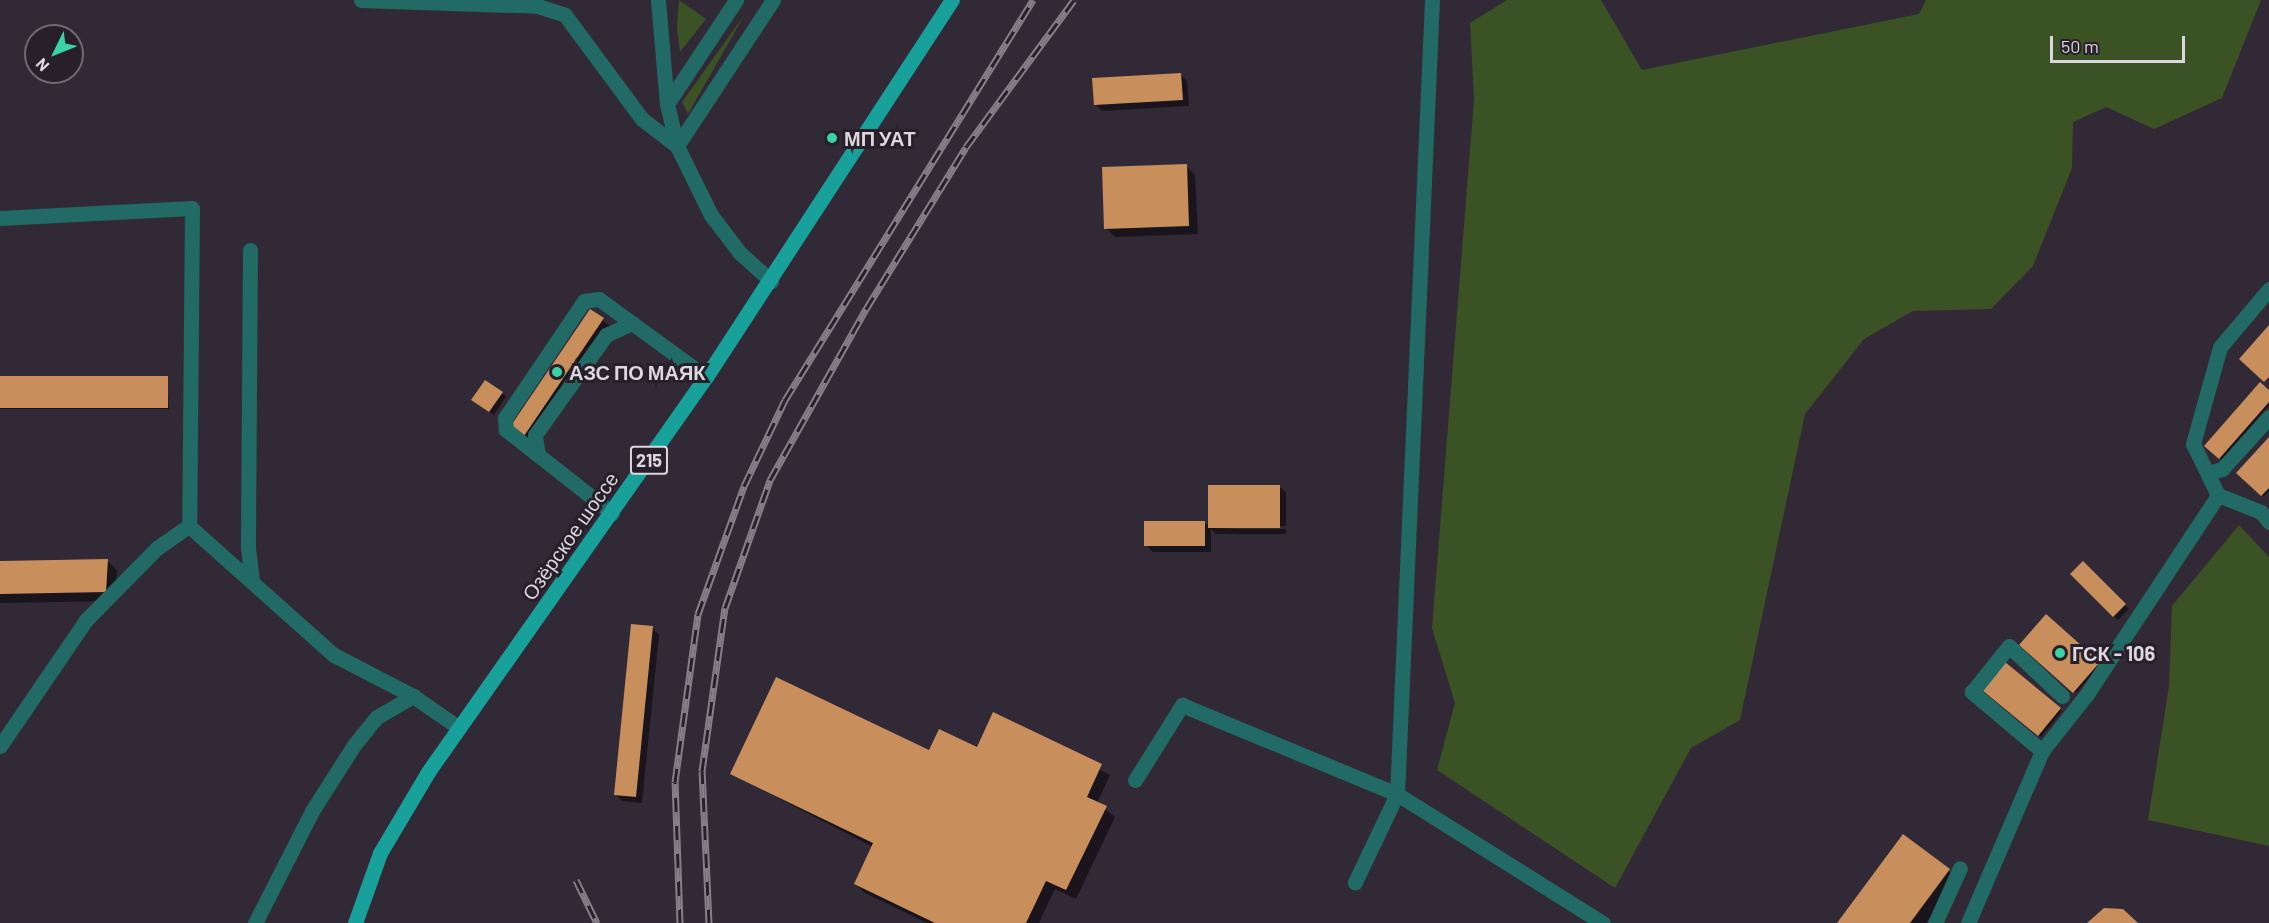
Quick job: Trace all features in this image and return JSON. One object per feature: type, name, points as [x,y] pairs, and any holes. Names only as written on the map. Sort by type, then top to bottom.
[{"type":"main road","name":"Озёрское шоссе","points":[[355,923],[381,854],[459,728],[706,377],[771,281],[952,0]]},
{"type":"street","points":[[361,0],[538,6],[565,15],[642,118],[677,146]]},
{"type":"street","points":[[658,0],[667,104],[677,146],[711,215],[740,253],[771,281]]},
{"type":"street","points":[[667,104],[736,0]]},
{"type":"street","points":[[677,146],[773,0]]},
{"type":"street","points":[[1355,882],[1397,794],[1432,0]]},
{"type":"street","points":[[0,218],[192,208],[189,526],[333,655],[413,696],[459,728]]},
{"type":"street","points":[[250,250],[248,548],[252,582]]},
{"type":"street","points":[[2266,513],[2218,495],[2193,444],[2220,347],[2269,289]]},
{"type":"street","points":[[612,513],[506,430],[504,418],[584,301],[599,299],[706,377]]},
{"type":"street","points":[[537,456],[535,435],[606,335],[632,323]]},
{"type":"street","points":[[2208,473],[2222,469],[2269,417]]},
{"type":"street","points":[[1968,923],[2042,751],[2087,694],[2218,495]]},
{"type":"street","points":[[0,746],[86,620],[157,548],[189,526]]},
{"type":"street","points":[[2042,751],[1972,692],[2009,646],[2062,696]]},
{"type":"street","points":[[255,923],[312,811],[354,745],[377,717],[413,696]]},
{"type":"street","points":[[1135,780],[1182,705],[1397,794],[1603,923]]},
{"type":"street","points":[[1935,923],[1960,868]]},
{"type":"green space","points":[[679,0],[706,19],[680,52],[677,28]]},
{"type":"green space","points":[[1507,0],[1601,0],[1642,70],[1919,14],[1926,0],[2261,0],[2222,98],[2154,129],[2106,107],[2073,122],[2072,168],[2033,266],[1991,309],[1913,311],[1864,339],[1805,414],[1740,720],[1691,748],[1615,888],[1437,770],[1455,703],[1432,628],[1474,99],[1470,23]]},
{"type":"green space","points":[[745,14],[688,114],[682,102]]},
{"type":"green space","points":[[2239,525],[2269,557],[2269,846],[2148,820],[2169,686],[2172,606]]},
{"type":"building","points":[[1181,73],[1183,100],[1094,105],[1092,78]]},
{"type":"building","points":[[1187,164],[1189,226],[1104,229],[1102,167]]},
{"type":"building","name":"АЗС ПО МАЯК","points":[[590,309],[604,318],[524,436],[510,427]]},
{"type":"building","points":[[2269,325],[2269,377],[2264,382],[2239,359]]},
{"type":"building","points":[[0,376],[168,376],[168,408],[0,408]]},
{"type":"building","points":[[485,380],[503,392],[489,412],[471,400]]},
{"type":"building","points":[[2260,382],[2269,390],[2269,402],[2219,459],[2204,446]]},
{"type":"building","points":[[2269,437],[2269,488],[2261,496],[2236,473]]},
{"type":"building","points":[[1208,485],[1280,485],[1280,528],[1208,528]]},
{"type":"building","points":[[1144,521],[1205,521],[1205,546],[1144,546]]},
{"type":"building","points":[[108,559],[106,592],[0,594],[0,561]]},
{"type":"building","points":[[2083,561],[2126,604],[2113,617],[2070,574]]},
{"type":"building","name":"ГСК - 106","points":[[2046,614],[2100,662],[2073,693],[2019,645]]},
{"type":"building","points":[[631,624],[653,626],[636,797],[614,795]]},
{"type":"building","name":"ГСК - 106","points":[[2005,662],[2061,708],[2038,736],[1982,690]]},
{"type":"building","points":[[776,677],[929,750],[939,729],[977,747],[993,712],[1102,764],[1087,797],[1107,806],[1066,890],[1046,881],[1026,923],[935,923],[854,884],[873,843],[730,774]]},
{"type":"building","points":[[1903,834],[1950,869],[1910,923],[1837,923]]},
{"type":"building","points":[[2104,908],[2123,909],[2138,923],[2087,923]]},
{"type":"railway","points":[[680,923],[675,782],[698,614],[744,486],[785,400],[1033,0]]},
{"type":"railway","points":[[709,923],[702,771],[725,608],[770,480],[866,309],[966,147],[1074,0]]},
{"type":"railway","points":[[576,880],[597,923]]},
{"type":"place","name":"МП УАТ","points":[[832,138]]},
{"type":"place","name":"АЗС ПО МАЯК","points":[[557,372]]},
{"type":"place","name":"ГСК - 106","points":[[2060,653]]}]
